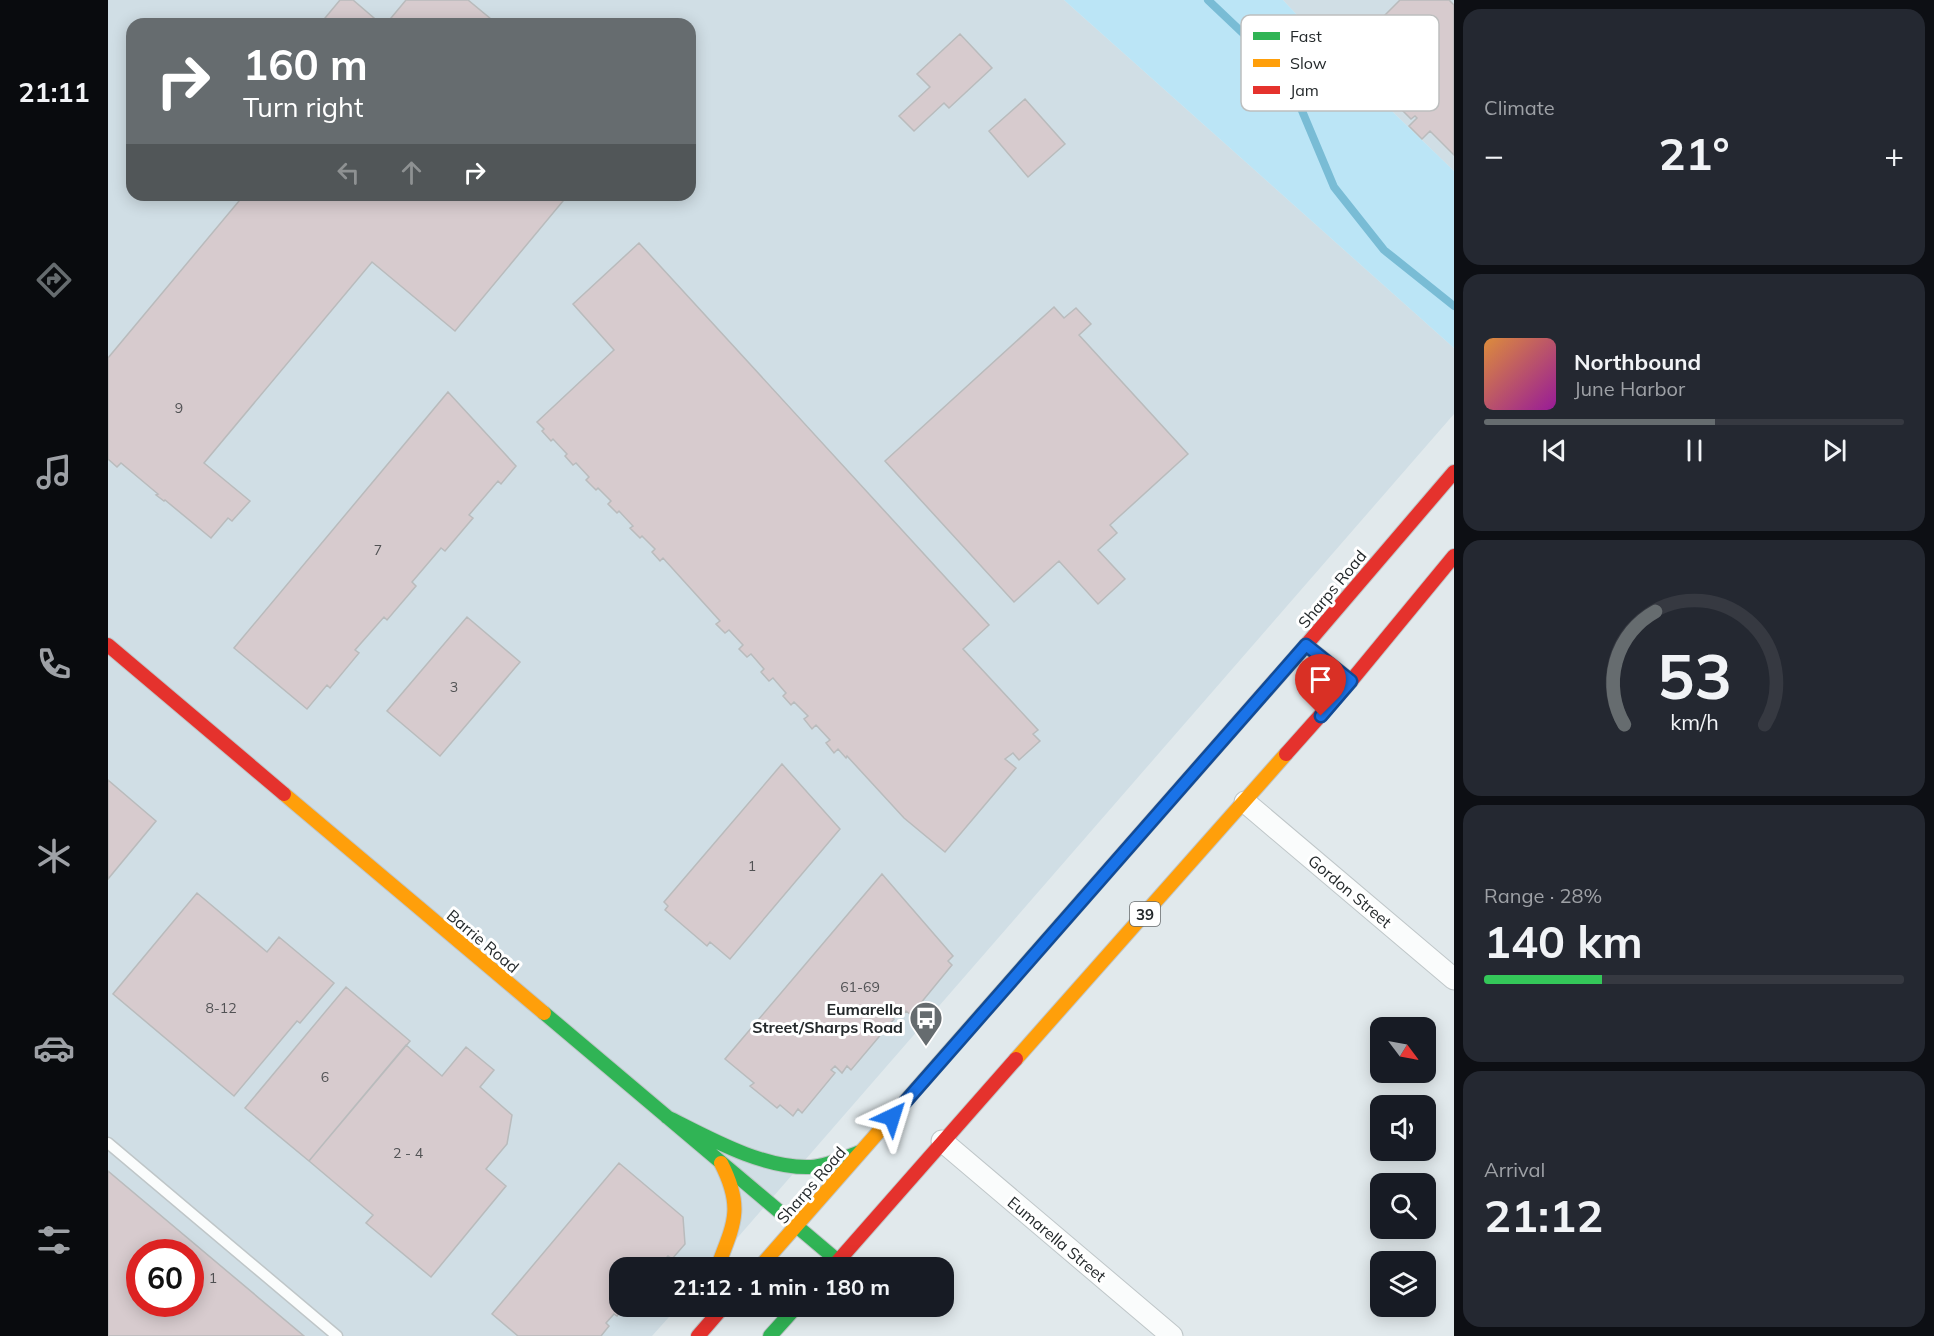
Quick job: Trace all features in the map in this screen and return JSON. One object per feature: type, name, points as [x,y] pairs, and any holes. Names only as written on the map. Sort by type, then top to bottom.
[{"type":"main road","name":"Sharps Road","points":[[769,1257],[1306,645],[1454,472]]},
{"type":"main road","name":"39","points":[[841,1257],[1351,681],[1454,556]]},
{"type":"main road","name":"Barrie Road","points":[[108,645],[796,1226],[828,1257]]},
{"type":"main road","points":[[1306,645],[1351,681]]},
{"type":"main road","points":[[667,1118],[718,1142],[779,1164],[811,1167],[861,1152]]},
{"type":"main road","points":[[721,1163],[735,1197],[732,1227],[721,1257]]},
{"type":"main road","points":[[698,1336],[714,1317]]},
{"type":"main road","points":[[770,1336],[787,1317]]},
{"type":"street","name":"Gordon Street","points":[[1245,802],[1454,979]]},
{"type":"street","name":"Eumarella Street","points":[[942,1142],[1172,1336]]},
{"type":"lane","points":[[108,1143],[337,1336]]},
{"type":"shaded area","points":[[108,0],[1064,0],[1454,348],[1454,414],[721,1257],[609,1257],[609,1317],[669,1317],[652,1336],[108,1336]]},
{"type":"shaded area","points":[[1064,0],[1283,0],[1297,15],[1241,15],[1241,111],[1392,111],[1454,171],[1454,348]]},
{"type":"shaded area","points":[[1283,0],[1454,0],[1454,171],[1392,111],[1439,111],[1439,15],[1297,15]]},
{"type":"building","points":[[340,0],[353,0],[374,18],[325,18]]},
{"type":"building","points":[[406,0],[468,0],[490,18],[391,18]]},
{"type":"building","points":[[1400,0],[1449,0],[1454,5],[1454,155],[1430,131],[1422,139],[1409,126],[1417,118],[1415,116],[1411,119],[1403,111],[1439,111],[1439,15],[1385,15]]},
{"type":"building","points":[[960,34],[992,68],[949,108],[944,103],[914,131],[899,116],[930,87],[917,74]]},
{"type":"building","points":[[1025,99],[1065,144],[1028,177],[989,131]]},
{"type":"building","points":[[239,201],[563,201],[455,331],[372,262],[204,463],[250,501],[232,521],[228,518],[211,538],[156,495],[158,494],[121,463],[117,467],[108,459],[108,358]]},
{"type":"building","points":[[639,243],[989,625],[963,649],[1038,730],[1033,734],[1040,741],[1019,760],[1013,753],[1005,759],[1016,768],[945,852],[904,818],[847,756],[846,758],[838,749],[834,753],[826,743],[830,740],[816,725],[812,729],[804,719],[808,716],[794,702],[791,705],[783,696],[786,693],[773,678],[769,681],[761,672],[764,669],[751,654],[747,657],[739,649],[743,645],[729,630],[725,633],[716,624],[720,621],[663,558],[660,561],[652,552],[655,549],[630,528],[633,526],[619,511],[617,513],[608,504],[611,501],[586,480],[589,477],[576,463],[573,465],[565,456],[567,454],[553,439],[551,441],[537,422],[614,350],[573,304]]},
{"type":"building","points":[[1054,307],[1064,318],[1076,308],[1091,324],[1079,335],[1188,454],[1110,525],[1117,533],[1098,550],[1125,579],[1098,604],[1059,561],[1014,602],[885,461]]},
{"type":"building","points":[[448,392],[516,466],[501,484],[498,481],[469,515],[473,518],[445,551],[441,548],[412,582],[416,586],[387,620],[384,617],[355,650],[359,653],[330,688],[327,685],[307,709],[234,648]]},
{"type":"building","points":[[467,617],[520,662],[440,756],[387,711]]},
{"type":"building","points":[[782,764],[840,829],[730,959],[710,942],[707,946],[665,910],[668,906],[664,902]]},
{"type":"building","points":[[108,780],[156,821],[108,879]]},
{"type":"building","points":[[882,874],[953,956],[948,961],[952,965],[911,1015],[906,1011],[903,1015],[896,1009],[890,1016],[894,1019],[851,1070],[847,1066],[842,1073],[835,1066],[831,1070],[835,1073],[802,1113],[798,1109],[793,1116],[780,1105],[777,1108],[750,1086],[754,1083],[725,1059]]},
{"type":"building","points":[[197,893],[267,952],[279,937],[334,983],[300,1023],[297,1021],[234,1096],[113,994]]},
{"type":"building","points":[[346,987],[410,1041],[309,1161],[245,1108]]},
{"type":"building","points":[[406,1045],[442,1076],[466,1047],[494,1070],[480,1087],[512,1115],[507,1144],[486,1169],[506,1186],[431,1277],[366,1223],[373,1215],[309,1161]]},
{"type":"building","points":[[619,1163],[683,1217],[685,1244],[674,1257],[609,1257],[609,1317],[611,1317],[606,1323],[609,1326],[601,1336],[518,1336],[492,1314]]},
{"type":"building","points":[[108,1171],[189,1239],[126,1239],[126,1317],[204,1317],[204,1252],[304,1336],[108,1336]]},
{"type":"waterway","points":[[1208,0],[1241,31]]},
{"type":"waterway","points":[[1302,111],[1334,187],[1384,250],[1454,306]]},
{"type":"traffic: fast","points":[[544,1013],[833,1257]]},
{"type":"traffic: fast","points":[[667,1117],[737,1151],[774,1163],[811,1167],[860,1152]]},
{"type":"traffic: fast","points":[[770,1336],[787,1317]]},
{"type":"traffic: slow","points":[[1306,645],[1351,681]]},
{"type":"traffic: slow","points":[[1016,1059],[1286,754]]},
{"type":"traffic: slow","points":[[284,794],[544,1013]]},
{"type":"traffic: slow","points":[[769,1257],[1083,899]]},
{"type":"traffic: slow","points":[[721,1163],[728,1179],[734,1204],[732,1227],[721,1257]]},
{"type":"traffic: jam","points":[[1083,899],[1454,472]]},
{"type":"traffic: jam","points":[[1286,754],[1351,681],[1454,556]]},
{"type":"traffic: jam","points":[[108,645],[284,794]]},
{"type":"traffic: jam","points":[[842,1257],[1016,1059]]},
{"type":"traffic: jam","points":[[698,1336],[714,1317]]},
{"type":"place","name":"Eumarella Street/Sharps Road","points":[[926,1047]]},
{"type":"route","points":[[892,1117],[1306,645],[1351,681],[1321,716]]}]
